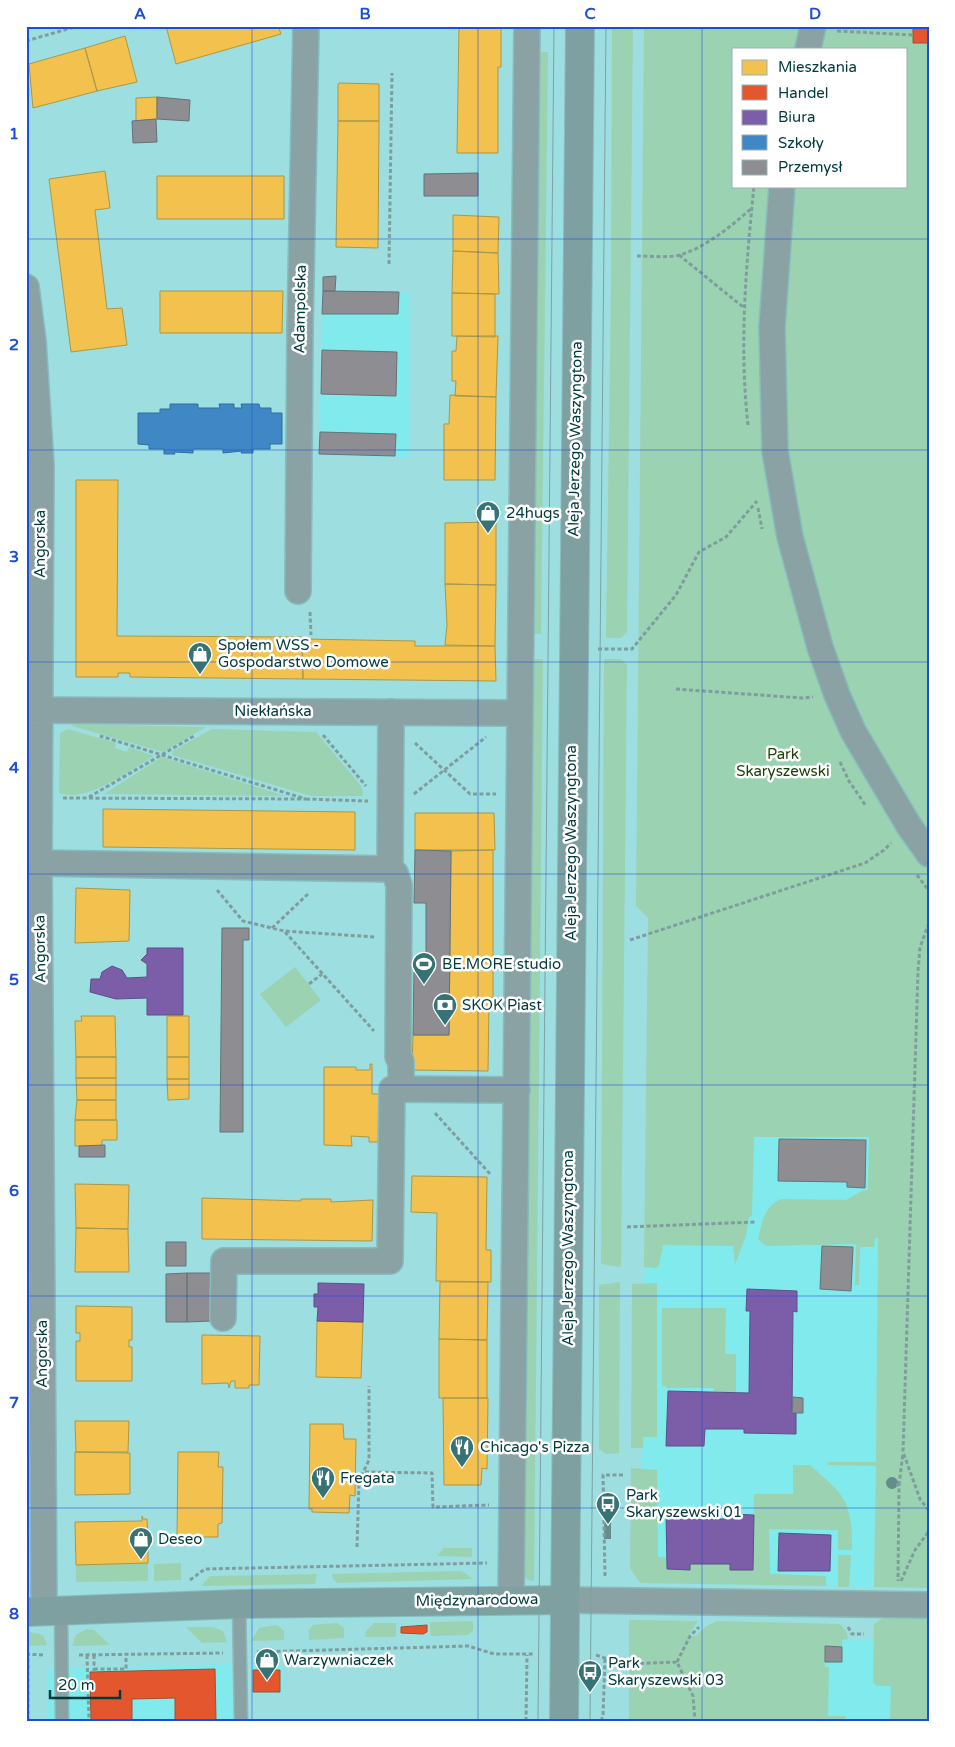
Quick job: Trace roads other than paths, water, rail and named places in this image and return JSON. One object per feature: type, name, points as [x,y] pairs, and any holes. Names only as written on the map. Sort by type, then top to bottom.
[{"type":"main road","name":"Aleja Jerzego Waszyngtona","points":[[564,1721],[580,26]]},
{"type":"main road","name":"Międzynarodowa","points":[[44,1611],[239,1604],[565,1600]]},
{"type":"street","name":"Adampolska","points":[[298,591],[300,318],[306,26]]},
{"type":"street","points":[[500,1600],[517,1090],[528,26]]},
{"type":"street","points":[[809,48],[824,28]]},
{"type":"street","points":[[782,189],[772,327],[775,451],[788,528],[820,647],[837,695],[853,731],[909,826],[929,854]]},
{"type":"street","name":"Angorska","points":[[26,287],[33,341],[33,710],[39,863],[34,969],[34,1329],[44,1611]]},
{"type":"street","name":"Niekłańska","points":[[33,710],[316,712],[391,716],[520,713]]},
{"type":"street","points":[[390,869],[379,806],[391,716]]},
{"type":"street","points":[[39,863],[390,869],[395,873],[399,885],[398,1057],[401,1060],[407,1089]]},
{"type":"street","points":[[223,1318],[224,1260],[390,1261],[392,1089],[517,1090]]},
{"type":"street","name":"Międzynarodowa","points":[[565,1600],[929,1605]]},
{"type":"lane","points":[[239,1604],[241,1721]]},
{"type":"lane","points":[[44,1611],[62,1721]]},
{"type":"tram line","points":[[538,1721],[554,26]]},
{"type":"tram line","points":[[590,1721],[606,26]]},
{"type":"place","name":"24hugs","points":[[488,534]]},
{"type":"place","name":"Społem WSS - Gospodarstwo Domowe","points":[[200,675]]},
{"type":"place","name":"BE.MORE studio","points":[[424,985]]},
{"type":"place","name":"SKOK Piast","points":[[445,1026]]},
{"type":"place","name":"Chicago's Pizza","points":[[462,1468]]},
{"type":"place","name":"Fregata","points":[[323,1499]]},
{"type":"place","name":"Park Skaryszewski 01","points":[[608,1525]]},
{"type":"place","name":"Deseo","points":[[141,1560]]},
{"type":"place","name":"Warzywniaczek","points":[[267,1681]]},
{"type":"place","name":"Park Skaryszewski 03","points":[[590,1693]]},
{"type":"park label","name":"Park Skaryszewski","points":[[783,762]]}]
